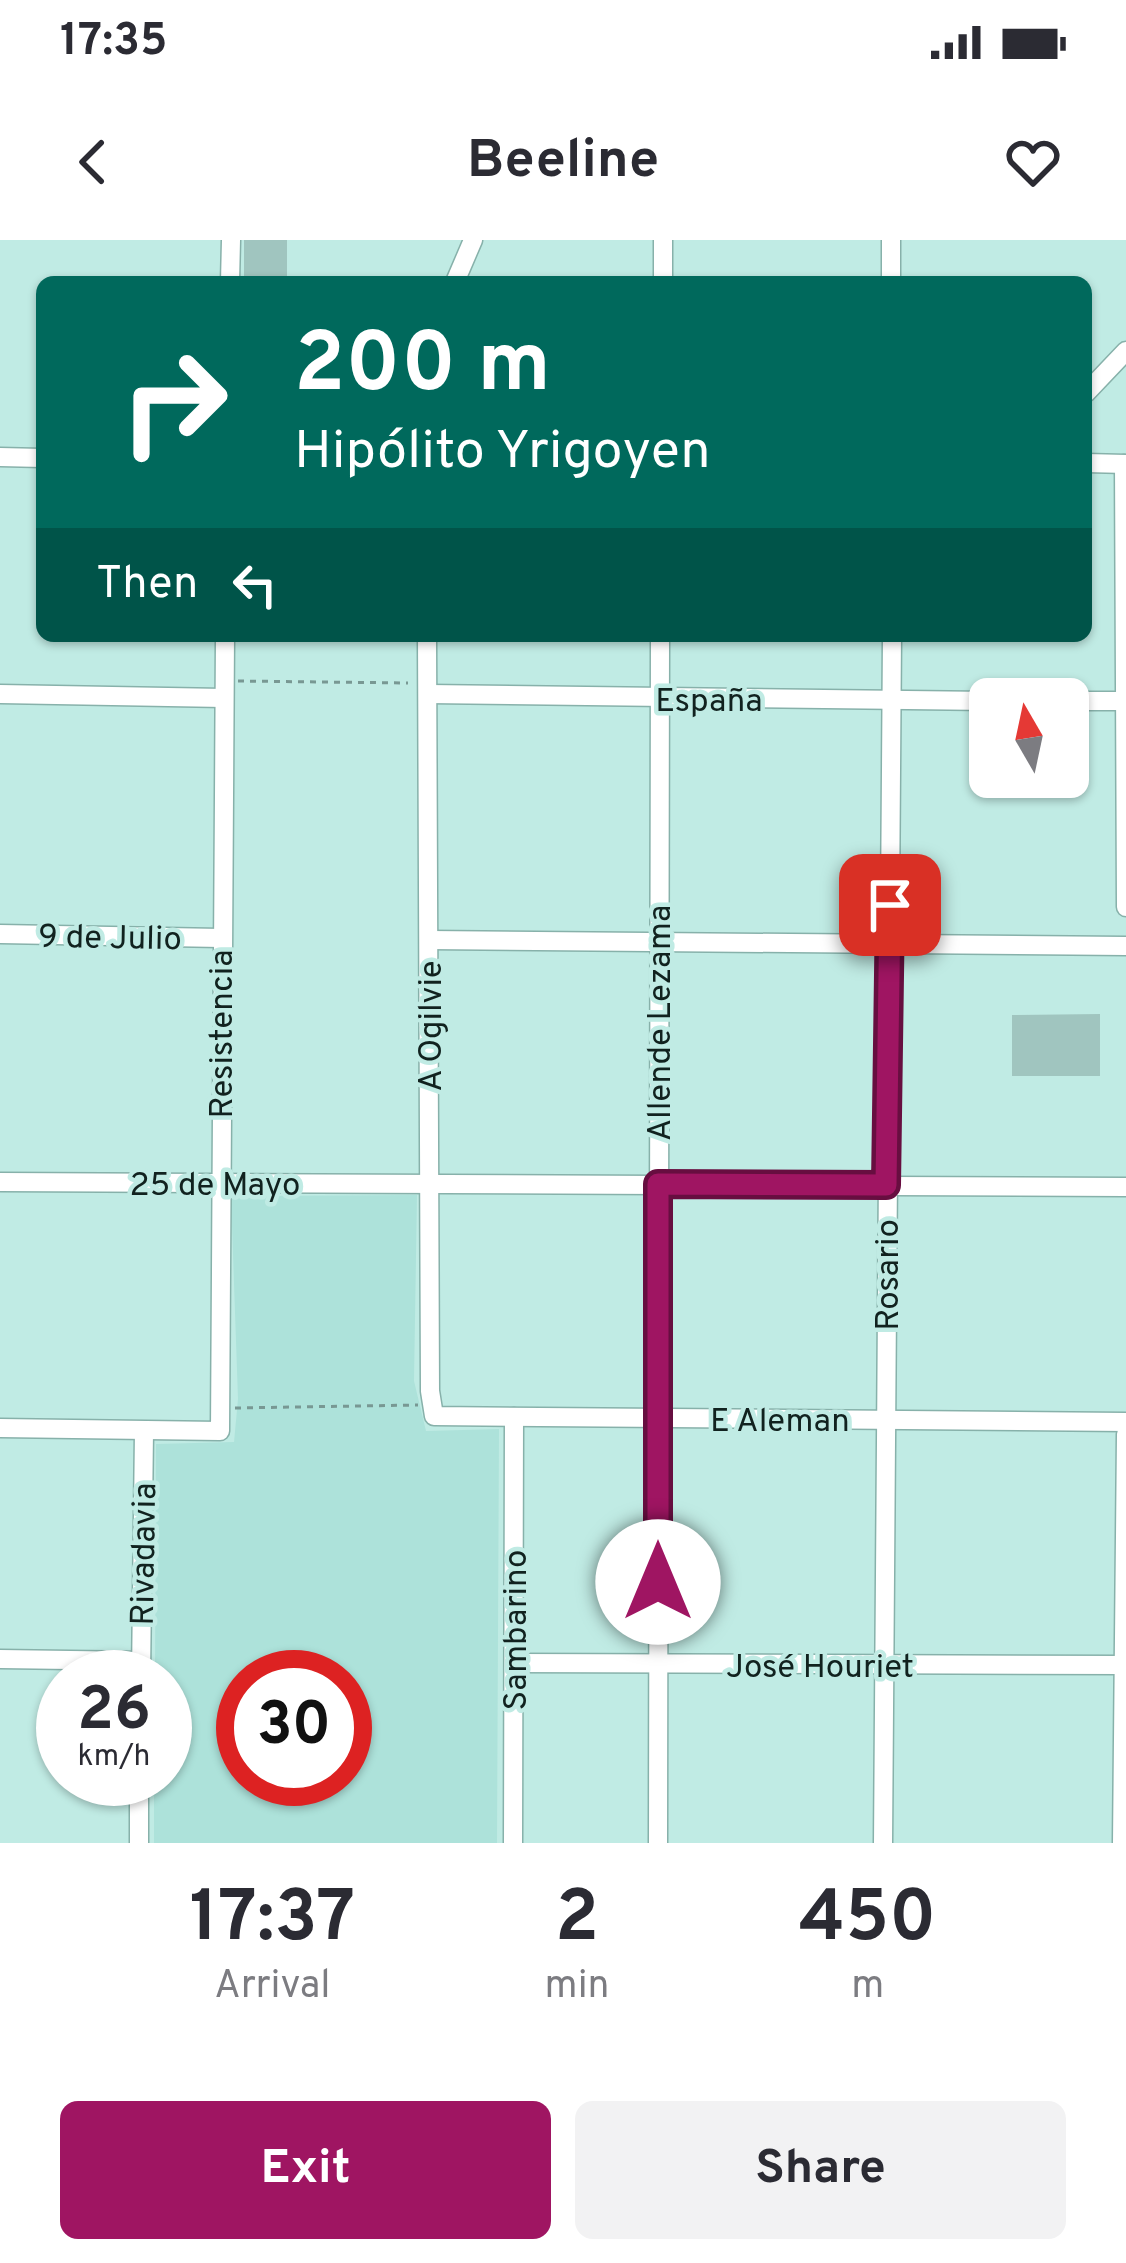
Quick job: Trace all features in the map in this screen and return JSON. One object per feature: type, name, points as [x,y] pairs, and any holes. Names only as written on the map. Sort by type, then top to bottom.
[{"type":"street","points":[[230,276],[231,240]]},
{"type":"street","points":[[458,276],[473,240]]},
{"type":"street","points":[[663,240],[663,276]]},
{"type":"street","points":[[891,240],[892,276]]},
{"type":"street","points":[[1092,387],[1126,351]]},
{"type":"street","points":[[0,457],[36,458]]},
{"type":"street","points":[[1092,463],[1125,464],[1126,907]]},
{"type":"street","name":"Resistencia","points":[[144,1431],[220,1431],[225,642]]},
{"type":"street","name":"A Ogilvie","points":[[427,642],[433,1411]]},
{"type":"street","name":"Allende Lezama","points":[[658,1843],[660,642]]},
{"type":"street","name":"Rosario","points":[[883,1843],[892,642]]},
{"type":"street","name":"España","points":[[428,688],[660,699],[969,700]]},
{"type":"street","points":[[0,694],[224,690]]},
{"type":"street","points":[[1089,701],[1125,701]]},
{"type":"street","name":"9 de Julio","points":[[0,934],[220,938]]},
{"type":"street","points":[[429,940],[1126,946]]},
{"type":"street","name":"25 de Mayo","points":[[0,1181],[1126,1187]]},
{"type":"street","name":"E Aleman","points":[[433,1411],[514,1417],[1126,1422]]},
{"type":"street","name":"Sambarino","points":[[513,1843],[514,1417]]},
{"type":"street","points":[[0,1428],[144,1431]]},
{"type":"street","name":"Rivadavia","points":[[141,1650],[144,1431]]},
{"type":"street","points":[[1122,1843],[1126,1434]]},
{"type":"street","points":[[0,1659],[36,1662]]},
{"type":"street","name":"José Houriet","points":[[514,1663],[1124,1665]]},
{"type":"street","points":[[139,1843],[140,1806]]},
{"type":"path","points":[[224,690],[428,688]]},
{"type":"path","points":[[222,1409],[433,1411]]},
{"type":"shaded area","points":[[244,240],[287,240],[287,276],[244,276]]},
{"type":"shaded area","points":[[1100,1014],[1100,1076],[1012,1076],[1012,1015]]},
{"type":"shaded area","points":[[417,1195],[414,1381],[426,1431],[499,1429],[497,1843],[154,1843],[154,1806],[192,1806],[192,1650],[155,1650],[156,1444],[234,1442],[238,1399],[231,1196]]},
{"type":"route","points":[[658,1582],[658,1184],[886,1185],[890,905]]}]
